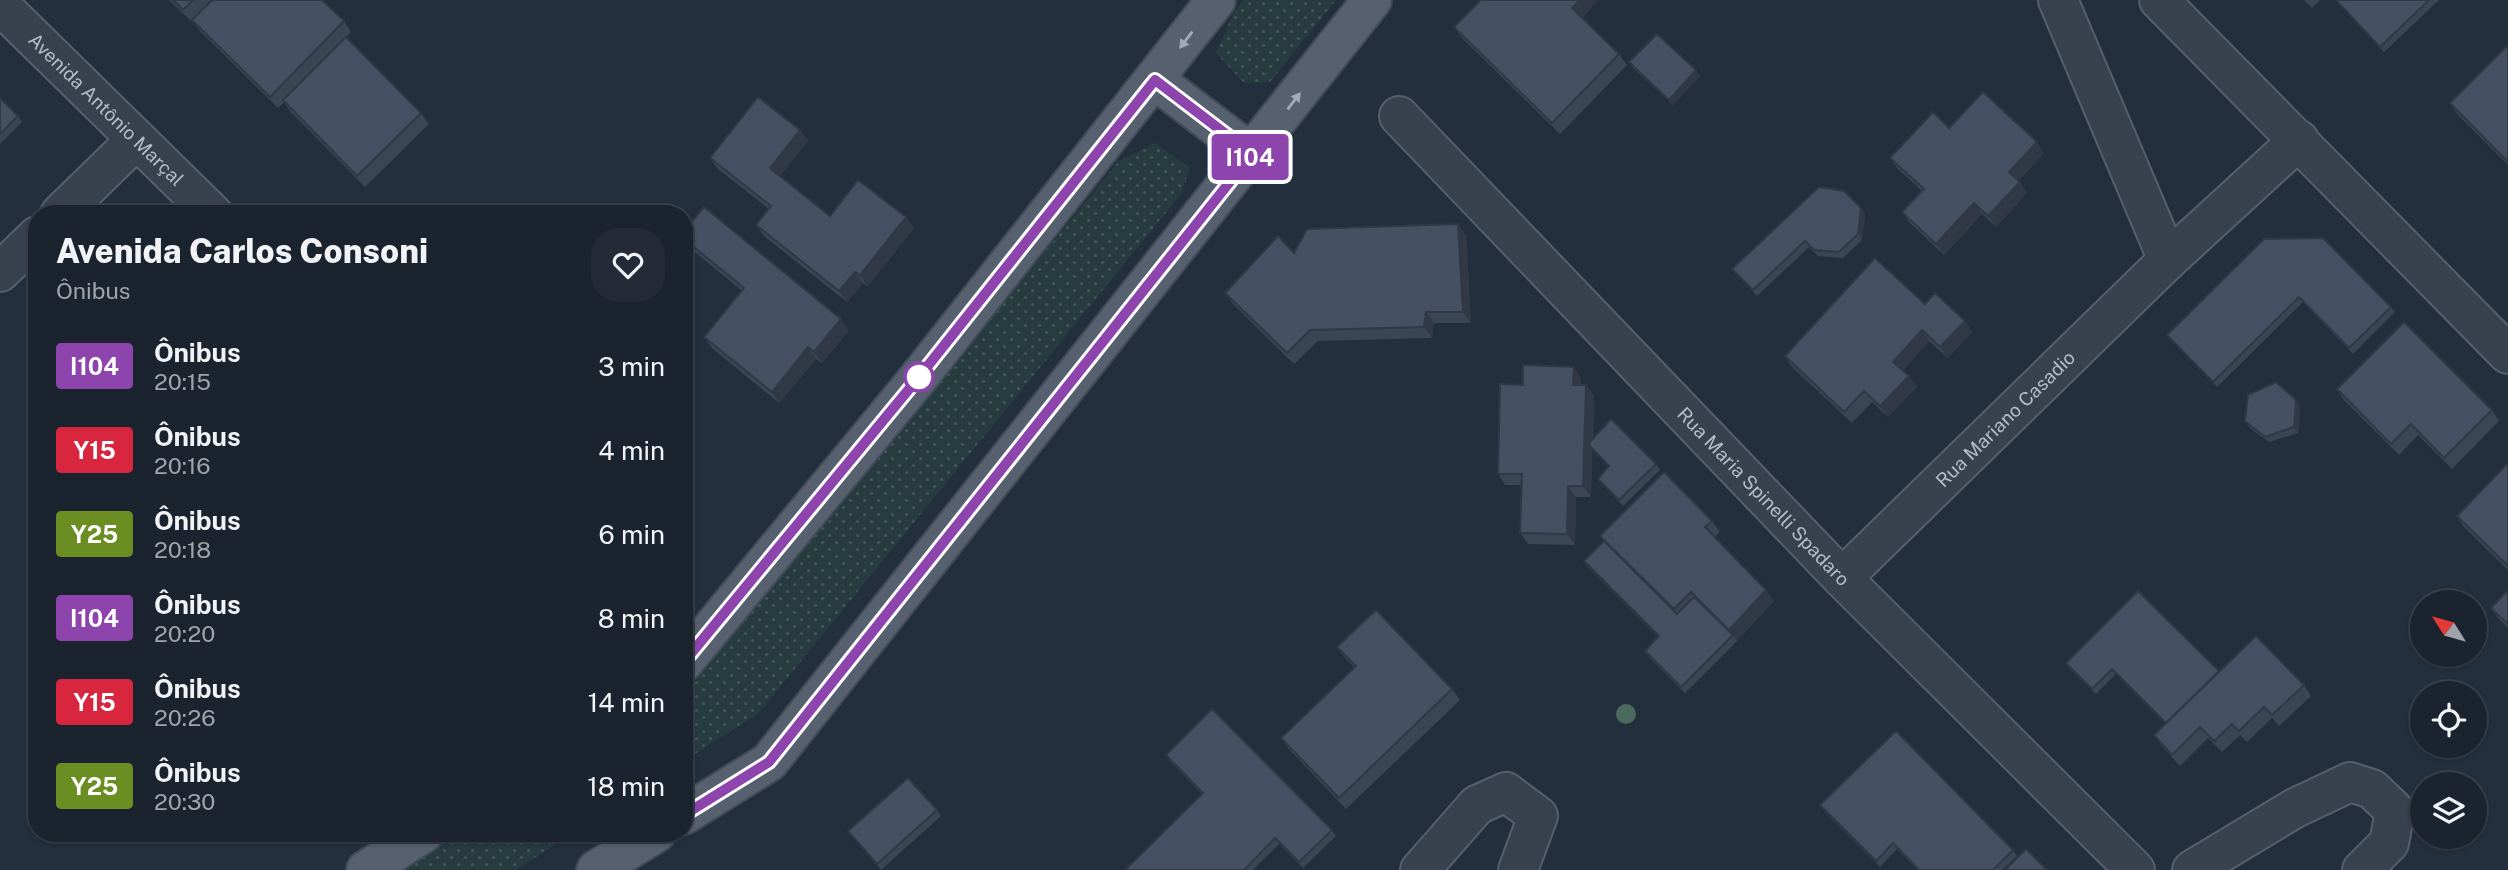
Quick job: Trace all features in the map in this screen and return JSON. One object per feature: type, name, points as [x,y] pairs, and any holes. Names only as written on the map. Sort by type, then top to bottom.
[{"type":"main road","points":[[693,651],[919,377],[1216,0]]},
{"type":"main road","points":[[693,809],[769,762],[1372,0]]},
{"type":"main road","points":[[1155,80],[1252,154]]},
{"type":"main road","points":[[366,870],[410,842]]},
{"type":"main road","points":[[596,870],[641,842]]},
{"type":"street","points":[[2058,0],[2168,260]]},
{"type":"street","points":[[2160,0],[2508,354]]},
{"type":"street","name":"Avenida Antônio Marçal","points":[[0,5],[204,205]]},
{"type":"street","name":"Rua Maria Spinelli Spadaro","points":[[1399,116],[1842,578],[2135,870]]},
{"type":"street","points":[[69,205],[136,139]]},
{"type":"street","name":"Rua Mariano Casadio","points":[[1842,578],[2168,260],[2299,140]]},
{"type":"street","points":[[0,272],[28,245]]},
{"type":"street","points":[[2192,870],[2295,808],[2350,782],[2372,789],[2395,811],[2389,843],[2362,870]]},
{"type":"street","points":[[1420,870],[1477,805],[1506,792],[1538,816],[1518,870]]},
{"type":"green space","points":[[1243,0],[1336,0],[1270,82],[1244,83],[1216,53],[1234,12]]},
{"type":"green space","points":[[1155,143],[1190,168],[1181,194],[759,713],[693,755],[693,682],[1119,161]]},
{"type":"green space","points":[[442,842],[559,842],[516,870],[398,870]]},
{"type":"building","points":[[173,0],[193,0],[183,10]]},
{"type":"building","points":[[212,0],[322,0],[344,21],[270,97],[192,20]]},
{"type":"building","points":[[1481,0],[1580,0],[1572,8],[1619,54],[1552,123],[1454,27]]},
{"type":"building","points":[[2336,0],[2429,0],[2380,47]]},
{"type":"building","points":[[1657,34],[1696,70],[1669,100],[1629,62]]},
{"type":"building","points":[[346,37],[421,113],[357,176],[283,100]]},
{"type":"building","points":[[2508,45],[2508,162],[2450,103]]},
{"type":"building","points":[[1983,92],[2037,142],[2009,172],[2020,182],[1988,216],[1974,203],[1936,244],[1902,212],[1924,189],[1890,158],[1933,112],[1949,128]]},
{"type":"building","points":[[758,97],[800,130],[770,168],[830,216],[858,180],[906,217],[860,275],[855,272],[839,291],[756,225],[771,206],[710,158]]},
{"type":"building","points":[[0,98],[18,116],[0,134]]},
{"type":"building","points":[[1819,187],[1844,191],[1861,208],[1858,234],[1839,252],[1814,250],[1805,241],[1753,290],[1732,269]]},
{"type":"building","points":[[704,207],[841,319],[814,352],[808,347],[772,392],[704,337],[744,288],[693,246],[693,221]]},
{"type":"building","points":[[1458,224],[1463,312],[1426,312],[1424,327],[1310,330],[1287,353],[1225,293],[1278,236],[1294,253],[1307,229]]},
{"type":"building","points":[[2323,238],[2391,307],[2349,348],[2299,297],[2213,382],[2167,335],[2264,239]]},
{"type":"building","points":[[1875,258],[1925,304],[1935,293],[1965,321],[1940,347],[1922,330],[1893,362],[1909,376],[1880,406],[1864,391],[1844,412],[1785,356]]},
{"type":"building","points":[[2404,322],[2492,410],[2444,458],[2411,424],[2391,444],[2337,389]]},
{"type":"building","points":[[1523,365],[1574,367],[1573,385],[1586,385],[1583,486],[1568,486],[1567,534],[1520,533],[1522,474],[1498,474],[1500,384],[1523,385]]},
{"type":"building","points":[[2276,382],[2296,400],[2294,427],[2265,437],[2245,421],[2248,395]]},
{"type":"building","points":[[1611,419],[1656,464],[1619,500],[1598,479],[1609,466],[1588,444]]},
{"type":"building","points":[[2508,463],[2508,566],[2457,516]]},
{"type":"building","points":[[1664,472],[1712,521],[1705,527],[1766,590],[1729,630],[1691,592],[1674,609],[1600,536]]},
{"type":"building","points":[[1604,541],[1677,614],[1694,597],[1733,635],[1681,687],[1645,651],[1659,636],[1584,561]]},
{"type":"building","points":[[2508,590],[2508,624],[2491,608]]},
{"type":"building","points":[[2138,591],[2219,671],[2166,723],[2112,669],[2092,689],[2066,663]]},
{"type":"building","points":[[1376,610],[1452,689],[1339,798],[1281,738],[1356,666],[1337,647]]},
{"type":"building","points":[[2256,636],[2304,685],[2272,715],[2264,707],[2239,731],[2232,724],[2214,741],[2200,727],[2172,755],[2154,735]]},
{"type":"building","points":[[1212,709],[1332,830],[1299,862],[1275,838],[1244,870],[1125,870],[1203,793],[1166,755]]},
{"type":"building","points":[[1896,731],[2013,850],[1993,870],[1919,870],[1893,843],[1876,861],[1820,805]]},
{"type":"building","points":[[908,778],[937,810],[877,864],[848,831]]},
{"type":"building","points":[[2026,849],[2047,870],[2005,870]]},
{"type":"bus line","name":"I104","points":[[693,651],[919,377],[1155,80],[1252,154],[769,762],[693,809]]}]
